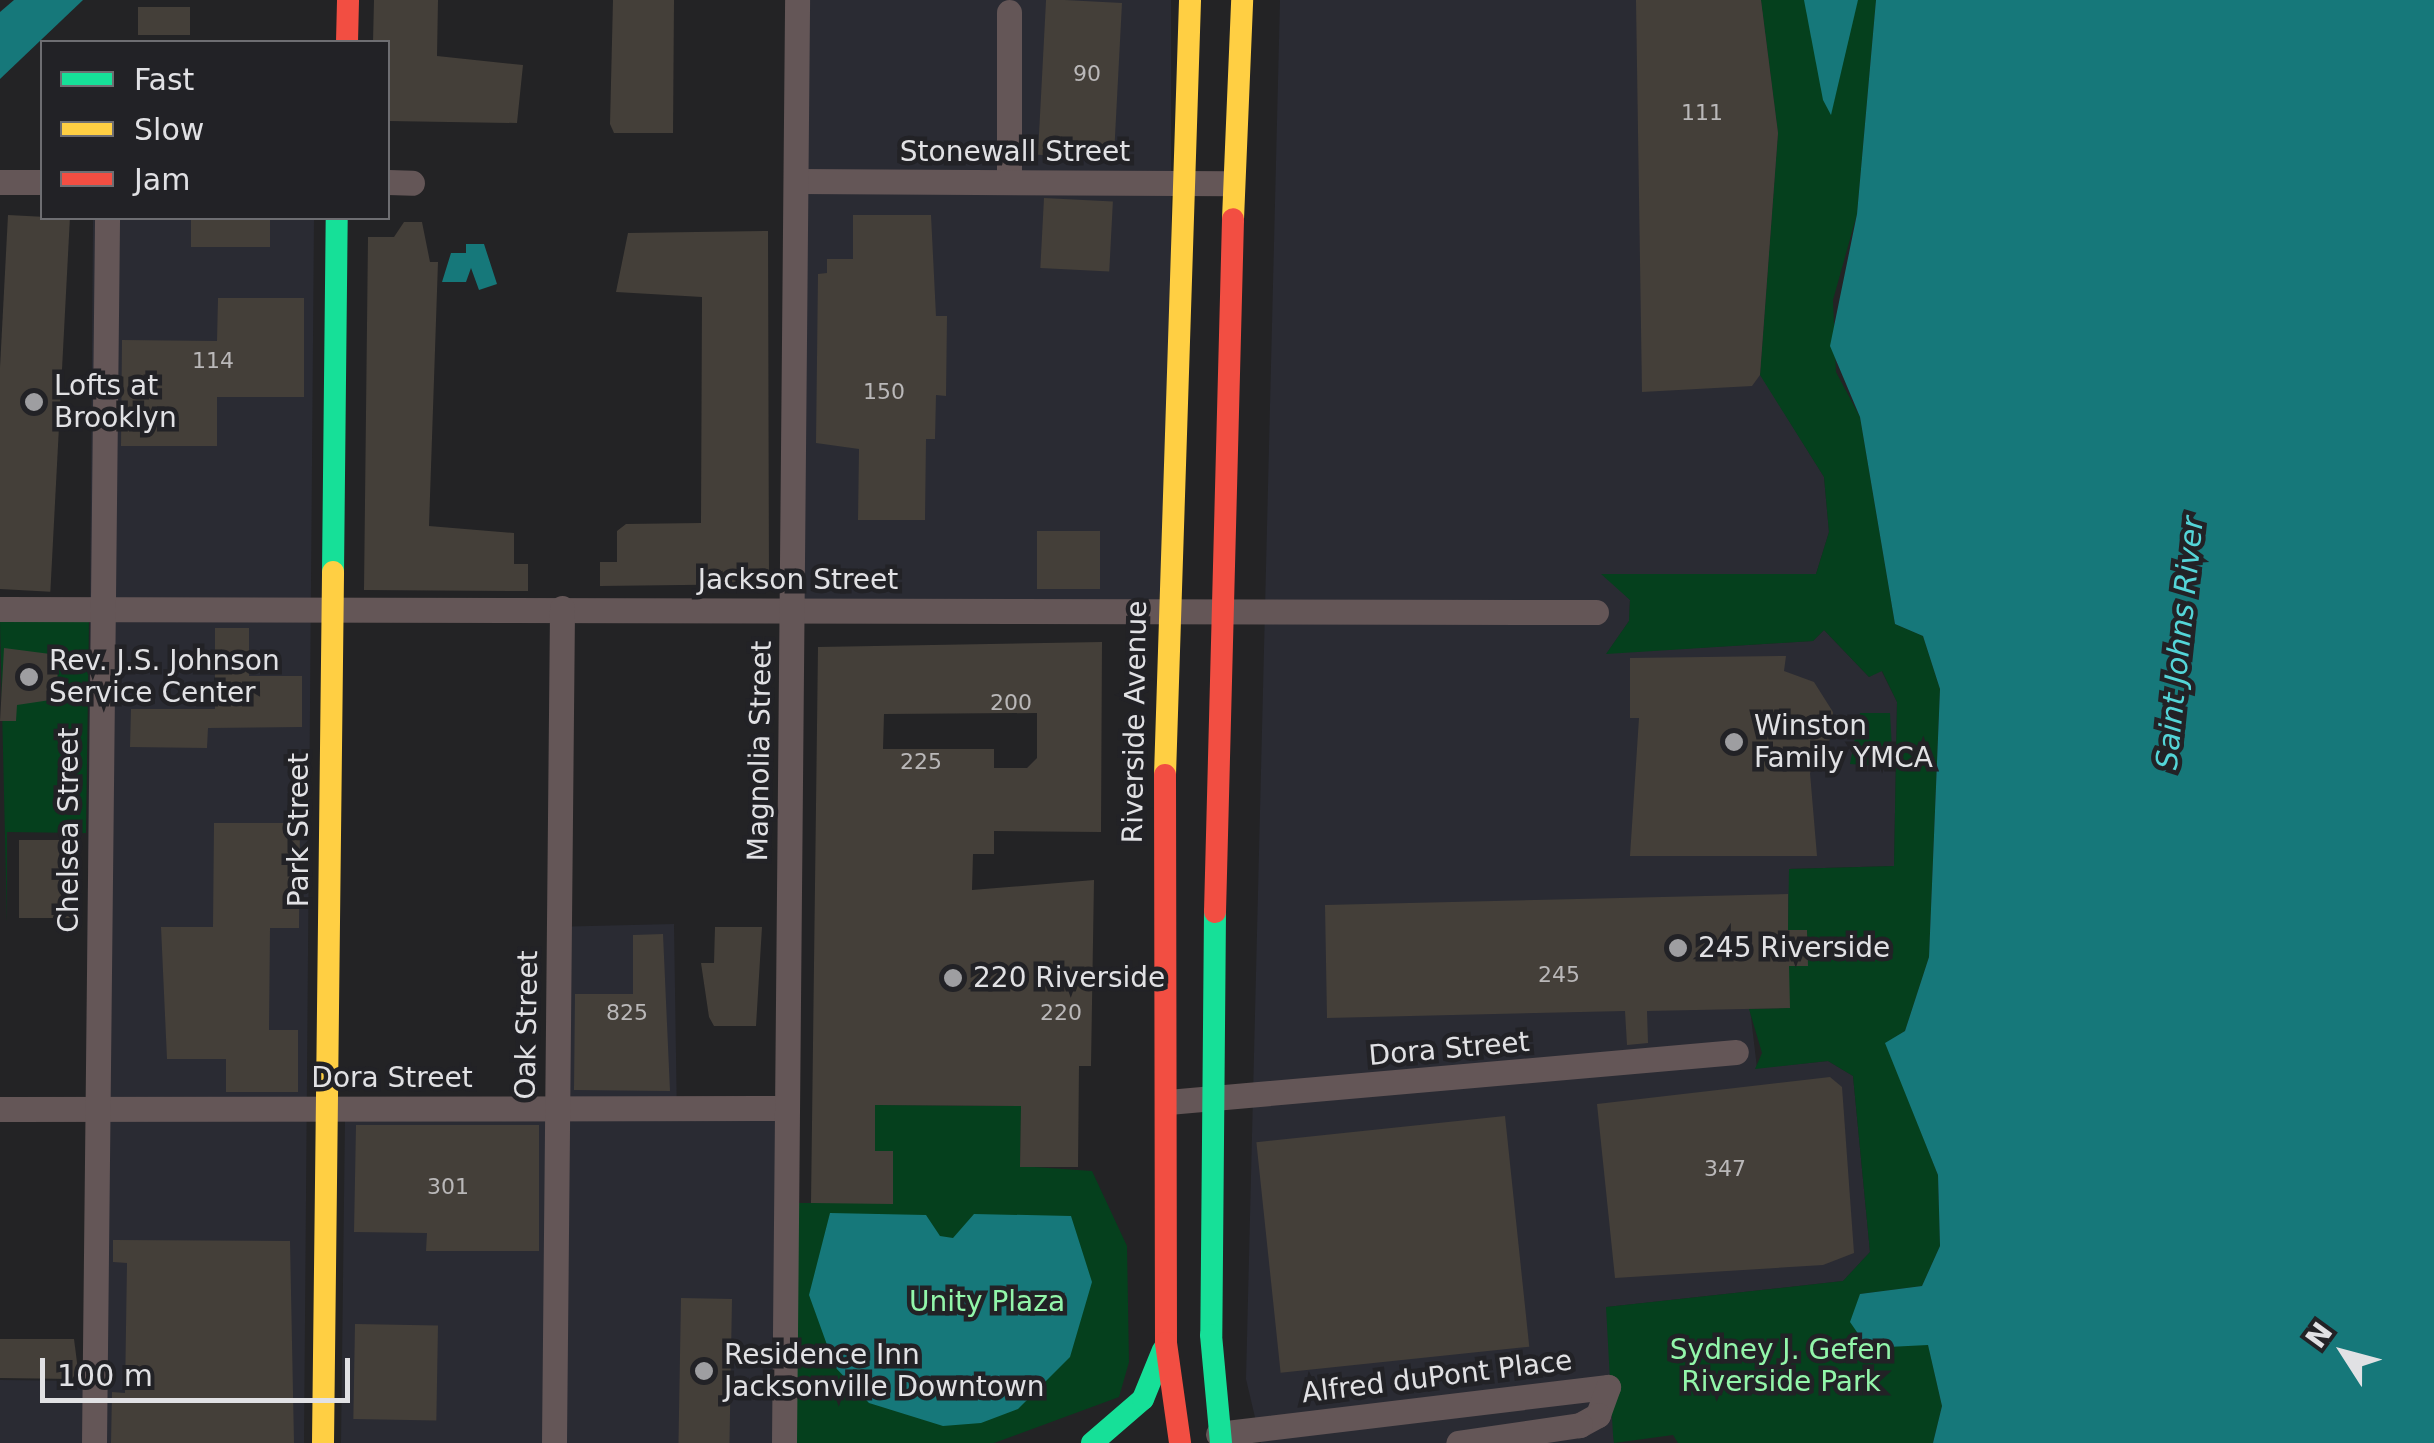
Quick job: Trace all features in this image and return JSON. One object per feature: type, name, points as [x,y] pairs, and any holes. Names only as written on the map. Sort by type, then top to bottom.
[{"type":"main road","points":[[347,40],[348,0]]},
{"type":"main road","name":"Riverside Avenue","points":[[1173,1442],[1166,1343],[1166,611],[1190,0]]},
{"type":"main road","points":[[1173,1442],[1219,1439],[1214,1102],[1218,612],[1242,0]]},
{"type":"main road","name":"Park Street","points":[[323,1443],[337,220]]},
{"type":"main road","points":[[1092,1443],[1143,1399],[1166,1343]]},
{"type":"street","name":"Magnolia Street","points":[[784,1443],[797,0]]},
{"type":"street","points":[[1009,12],[1009,182]]},
{"type":"street","name":"Stonewall Street","points":[[798,181],[1232,183]]},
{"type":"street","points":[[0,182],[40,182]]},
{"type":"street","name":"Chelsea Street","points":[[94,1443],[106,220]]},
{"type":"street","name":"Oak Street","points":[[554,1443],[562,608]]},
{"type":"street","name":"Jackson Street","points":[[0,609],[1596,612]]},
{"type":"street","name":"Dora Street","points":[[1168,1102],[1214,1102],[1736,1052]]},
{"type":"street","name":"Dora Street","points":[[0,1109],[785,1108]]},
{"type":"street","name":"Alfred duPont Place","points":[[1219,1439],[1608,1387],[1598,1415],[1580,1424],[1458,1443]]},
{"type":"shaded area","points":[[787,0],[1171,0],[1171,603],[787,603]]},
{"type":"shaded area","points":[[1280,0],[1761,0],[1778,133],[1760,374],[1824,477],[1829,532],[1816,574],[1603,574],[1630,600],[1629,621],[1607,653],[1813,641],[1824,630],[1869,677],[1881,670],[1897,702],[1894,866],[1789,869],[1789,930],[1807,930],[1808,966],[1790,1008],[1750,1009],[1757,1068],[1828,1061],[1853,1076],[1870,1252],[1843,1281],[1607,1307],[1614,1443],[1261,1443],[1246,1379]]},
{"type":"shaded area","points":[[93,220],[314,220],[304,1443],[0,1443],[0,1380],[84,1381]]},
{"type":"shaded area","points":[[674,924],[677,1120],[777,1121],[795,1443],[341,1443],[345,1118],[548,1119],[548,927]]},
{"type":"green space","name":"Sydney J. Gefen Riverside Park","points":[[1761,0],[1876,0],[1857,214],[1833,300],[1836,372],[1860,417],[1895,624],[1923,636],[1940,689],[1929,957],[1905,1031],[1886,1043],[1938,1175],[1940,1246],[1922,1286],[1860,1294],[1868,1348],[1928,1344],[1942,1406],[1933,1443],[1678,1443],[1673,1435],[1614,1443],[1613,1435],[1606,1307],[1843,1281],[1870,1252],[1853,1076],[1828,1061],[1755,1069],[1762,1053],[1749,1009],[1789,1008],[1789,966],[1808,966],[1807,930],[1788,930],[1789,869],[1894,866],[1897,702],[1882,671],[1869,677],[1824,630],[1813,641],[1606,654],[1629,621],[1630,600],[1601,574],[1816,574],[1829,532],[1824,477],[1760,375],[1778,133]]},
{"type":"green space","points":[[0,621],[89,621],[86,833],[7,832],[7,923]]},
{"type":"green space","points":[[1860,713],[1890,713],[1893,767],[1850,764]]},
{"type":"green space","name":"Unity Plaza","points":[[875,1105],[1021,1106],[1020,1166],[1092,1171],[1127,1246],[1129,1362],[1119,1397],[994,1443],[795,1443],[797,1203],[893,1203],[893,1151],[875,1151]]},
{"type":"water","points":[[14,0],[83,0],[0,79],[0,12]]},
{"type":"water","points":[[1804,0],[1858,0],[1831,115],[1823,100]]},
{"type":"water","name":"Saint Johns River","points":[[1876,0],[2434,0],[2434,1443],[1933,1443],[1942,1406],[1928,1345],[1868,1348],[1850,1322],[1860,1294],[1922,1286],[1940,1246],[1938,1175],[1885,1043],[1905,1031],[1929,957],[1940,689],[1923,636],[1895,624],[1860,417],[1830,346],[1857,214]]},
{"type":"water","points":[[466,244],[484,244],[497,284],[479,290],[471,268],[466,282],[442,282],[451,253],[466,253]]},
{"type":"water","points":[[830,1213],[926,1215],[940,1236],[953,1238],[974,1214],[1071,1216],[1092,1282],[1070,1357],[1018,1409],[981,1423],[943,1426],[869,1403],[835,1367],[809,1295]]},
{"type":"building","points":[[374,0],[438,0],[437,56],[523,65],[517,123],[390,121],[390,40],[373,40]]},
{"type":"building","points":[[613,0],[674,0],[673,133],[614,133],[610,124]]},
{"type":"building","points":[[1046,0],[1122,3],[1114,159],[1038,155]]},
{"type":"building","points":[[1636,0],[1761,0],[1778,133],[1760,375],[1752,386],[1642,392]]},
{"type":"building","points":[[138,7],[190,7],[190,35],[138,35]]},
{"type":"building","points":[[1044,198],[1113,202],[1109,272],[1040,268]]},
{"type":"building","name":"Lofts at Brooklyn","points":[[8,215],[70,220],[50,592],[0,589],[0,368]]},
{"type":"building","points":[[853,215],[931,215],[936,316],[947,316],[946,396],[936,395],[935,439],[926,439],[925,520],[858,520],[859,449],[816,443],[818,274],[827,273],[827,259],[853,259]]},
{"type":"building","points":[[191,220],[270,220],[270,247],[191,247]]},
{"type":"building","points":[[404,222],[422,222],[430,262],[438,262],[429,526],[514,533],[514,564],[528,564],[528,591],[364,590],[368,237],[394,237]]},
{"type":"building","points":[[768,231],[769,584],[600,586],[600,562],[617,562],[617,531],[626,524],[701,523],[702,297],[616,292],[628,233]]},
{"type":"building","points":[[218,298],[304,298],[304,397],[217,397],[217,446],[121,446],[122,340],[217,341]]},
{"type":"building","points":[[1037,531],[1100,531],[1100,589],[1037,589]]},
{"type":"building","points":[[215,628],[249,628],[249,676],[302,676],[302,727],[208,728],[207,748],[130,747],[131,709],[215,709]]},
{"type":"building","points":[[1102,642],[1101,832],[994,831],[994,854],[973,854],[972,890],[1094,880],[1091,1066],[1079,1066],[1078,1167],[1020,1167],[1021,1106],[875,1105],[875,1151],[893,1151],[893,1204],[811,1203],[818,647]],"holes":[[[1037,713],[1037,758],[1027,768],[994,768],[994,749],[883,749],[884,714]]]},
{"type":"building","name":"Rev. J.S. Johnson Service Center","points":[[4,648],[58,655],[57,699],[17,705],[16,721],[0,721]]},
{"type":"building","name":"Winston Family YMCA","points":[[1786,656],[1784,671],[1814,682],[1833,712],[1833,734],[1810,773],[1817,856],[1630,856],[1639,718],[1630,718],[1630,658]]},
{"type":"building","points":[[214,823],[300,823],[299,928],[270,928],[269,1030],[298,1030],[298,1092],[226,1092],[226,1059],[167,1059],[161,927],[213,927]]},
{"type":"building","points":[[19,840],[70,840],[70,918],[19,918]]},
{"type":"building","points":[[1788,894],[1788,930],[1807,930],[1808,966],[1789,966],[1790,1008],[1647,1011],[1648,1043],[1627,1045],[1625,1011],[1327,1018],[1325,905]]},
{"type":"building","points":[[715,927],[762,927],[756,1026],[714,1026],[709,1017],[701,963],[714,963]]},
{"type":"building","points":[[663,934],[670,1091],[574,1090],[575,994],[633,994],[633,935]]},
{"type":"building","points":[[1830,1077],[1842,1087],[1854,1253],[1823,1265],[1615,1278],[1597,1104]]},
{"type":"building","points":[[1505,1116],[1529,1347],[1281,1373],[1256,1142]]},
{"type":"building","points":[[356,1125],[539,1125],[539,1251],[426,1251],[427,1233],[354,1232]]},
{"type":"building","points":[[113,1240],[290,1241],[294,1443],[111,1443],[112,1392],[125,1393],[127,1263],[113,1262]]},
{"type":"building","name":"Residence Inn Jacksonville Downtown","points":[[681,1298],[732,1299],[729,1443],[678,1443]]},
{"type":"building","points":[[355,1324],[438,1325],[436,1420],[353,1419]]},
{"type":"building","points":[[0,1339],[74,1339],[78,1370],[72,1379],[0,1378]]},
{"type":"traffic: fast","points":[[333,572],[337,220]]},
{"type":"traffic: fast","points":[[1215,912],[1211,1335],[1221,1443]]},
{"type":"traffic: fast","points":[[1092,1443],[1143,1399],[1163,1350]]},
{"type":"traffic: slow","points":[[1165,775],[1190,0]]},
{"type":"traffic: slow","points":[[1233,219],[1242,0]]},
{"type":"traffic: slow","points":[[323,1443],[333,572]]},
{"type":"traffic: jam","points":[[347,40],[348,0]]},
{"type":"traffic: jam","points":[[1215,912],[1233,219]]},
{"type":"traffic: jam","points":[[1165,775],[1166,1343],[1180,1443]]},
{"type":"place","name":"Lofts at Brooklyn","points":[[34,402]]},
{"type":"place","name":"Rev. J.S. Johnson Service Center","points":[[29,677]]},
{"type":"place","name":"Winston Family YMCA","points":[[1734,742]]},
{"type":"place","name":"245 Riverside","points":[[1678,948]]},
{"type":"place","name":"220 Riverside","points":[[953,978]]},
{"type":"place","name":"Residence Inn Jacksonville Downtown","points":[[704,1371]]}]
